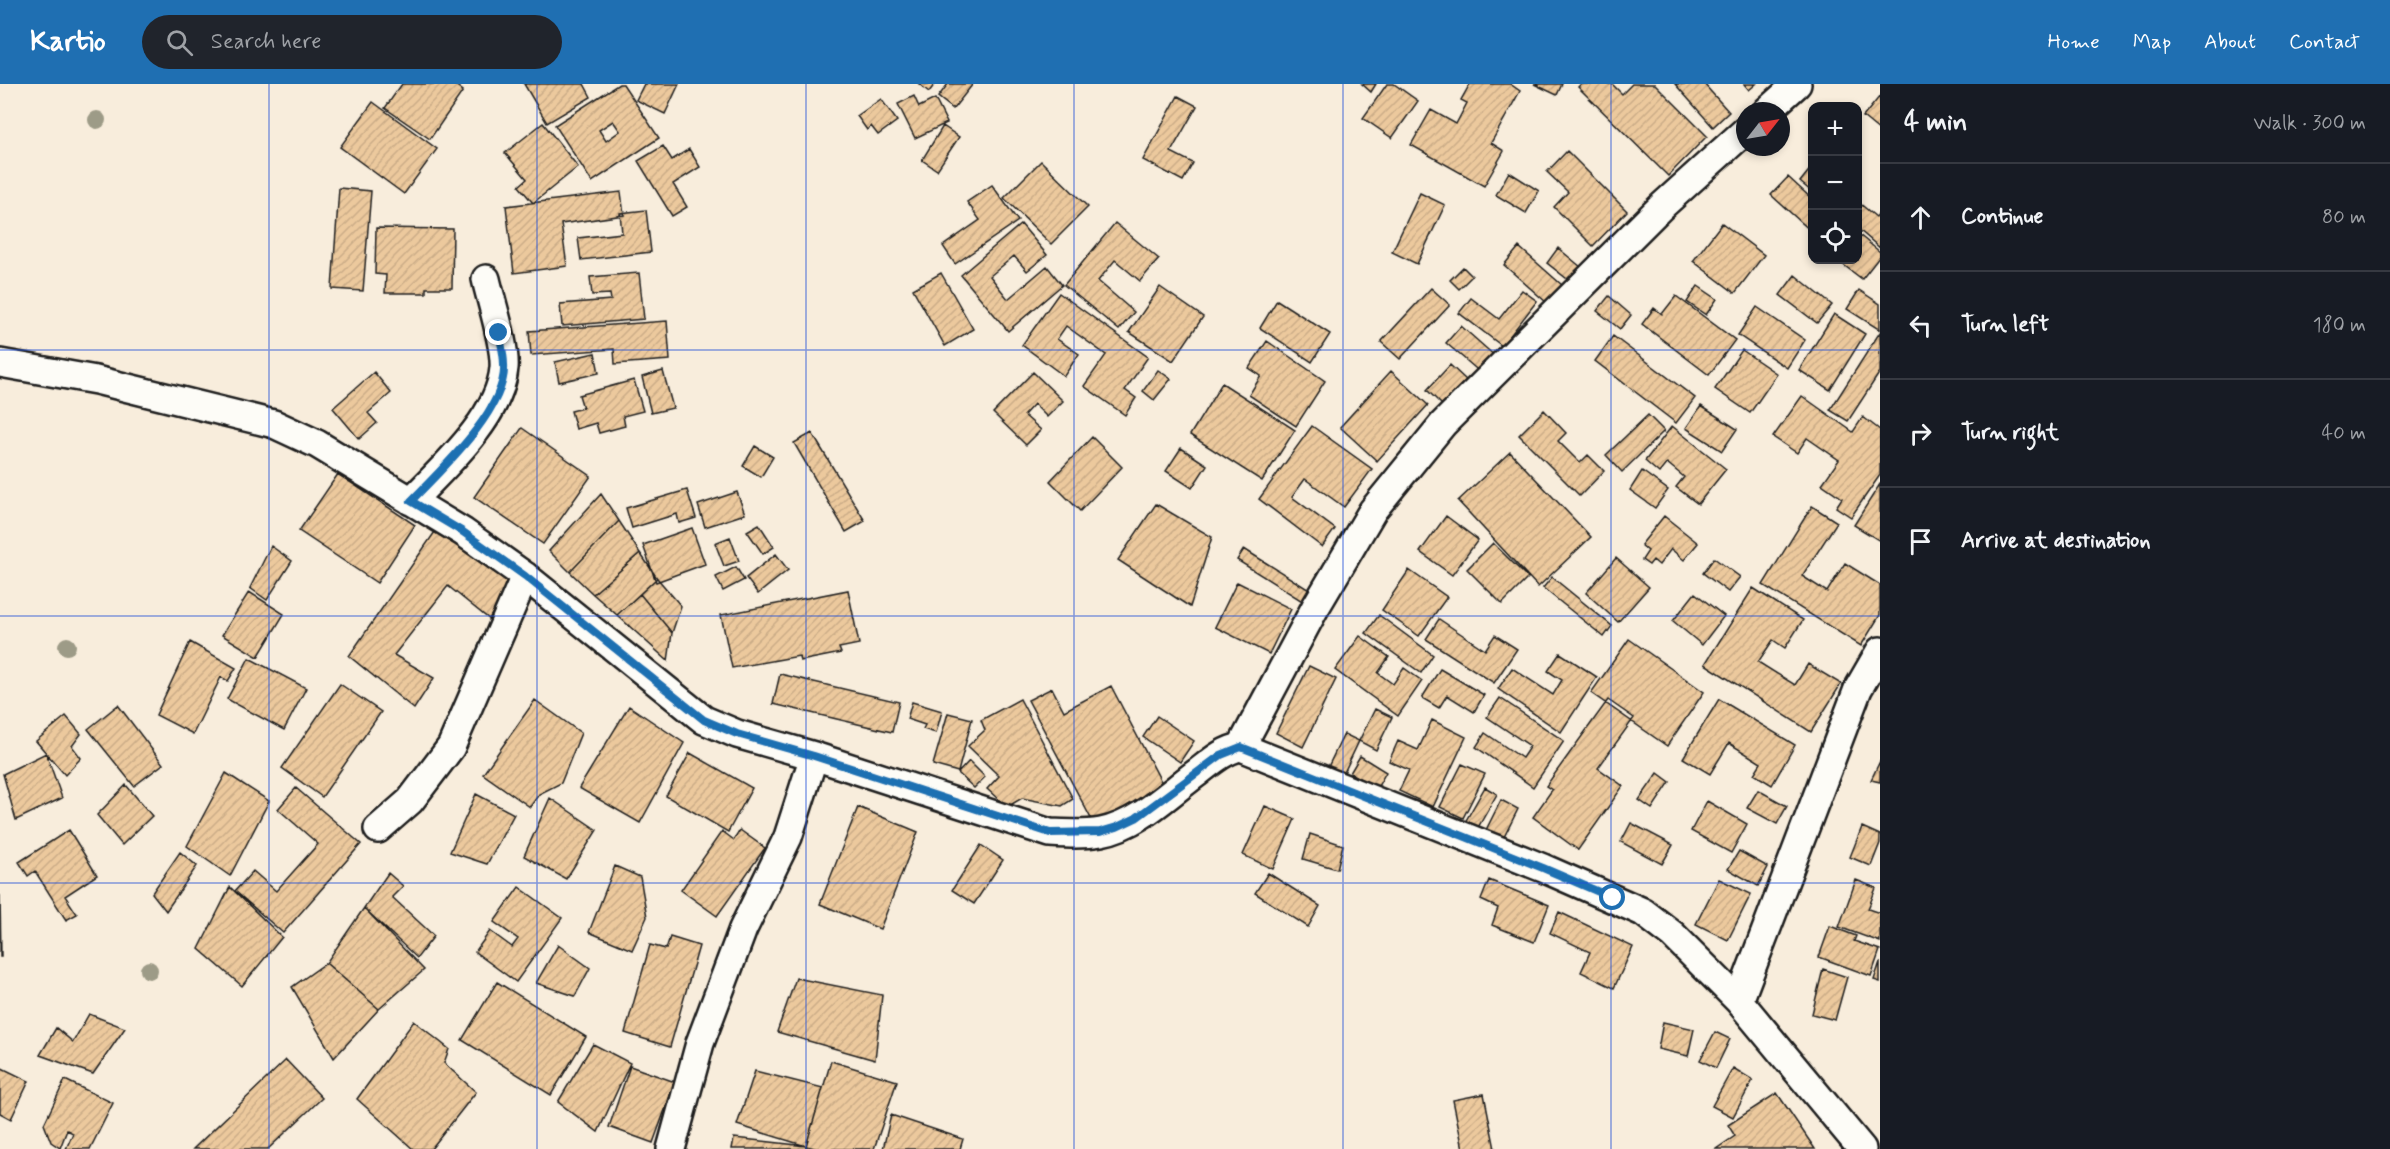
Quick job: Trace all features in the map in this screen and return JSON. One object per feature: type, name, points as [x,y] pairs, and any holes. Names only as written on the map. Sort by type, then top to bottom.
[{"type":"street","points":[[1777,102],[1797,84]]},
{"type":"street","points":[[0,363],[96,380],[274,424],[317,444],[463,532],[525,576],[704,720],[737,734],[814,756],[1050,833],[1100,832],[1136,818],[1221,755],[1241,747],[1315,608],[1373,510],[1443,424],[1662,206],[1736,139]]},
{"type":"street","points":[[411,501],[462,448],[488,412],[501,386],[505,367],[486,279]]},
{"type":"street","points":[[378,829],[410,801],[451,747],[525,576]]},
{"type":"street","points":[[1739,1001],[1858,689],[1880,651]]},
{"type":"street","points":[[1241,747],[1543,868],[1643,912],[1673,935],[1739,1001],[1862,1149]]},
{"type":"street","points":[[671,1149],[700,1043],[743,929],[789,837],[814,756]]},
{"type":"building","points":[[402,84],[454,84],[463,91],[430,139],[385,108]]},
{"type":"building","points":[[524,84],[584,84],[591,97],[547,123]]},
{"type":"building","points":[[619,84],[623,84],[659,138],[592,182],[555,125]],"holes":[[[613,121],[620,131],[606,141],[599,130]]]},
{"type":"building","points":[[644,84],[679,84],[665,114],[636,100]]},
{"type":"building","points":[[919,84],[935,84],[929,92]]},
{"type":"building","points":[[948,84],[973,84],[953,109],[938,97]]},
{"type":"building","points":[[1362,84],[1376,84],[1371,92]]},
{"type":"building","points":[[1387,84],[1394,84],[1418,101],[1392,138],[1363,118]]},
{"type":"building","points":[[1470,84],[1510,84],[1520,91],[1491,143],[1504,151],[1484,186],[1411,145],[1431,110],[1456,124],[1467,103],[1461,100]]},
{"type":"building","points":[[1534,84],[1562,84],[1557,95]]},
{"type":"building","points":[[1581,84],[1612,84],[1622,94],[1632,84],[1655,84],[1707,136],[1668,176],[1578,87]]},
{"type":"building","points":[[1675,84],[1704,84],[1729,112],[1713,127]]},
{"type":"building","points":[[1744,84],[1756,84],[1749,90]]},
{"type":"building","points":[[914,96],[919,107],[935,99],[947,123],[915,138],[898,104]]},
{"type":"building","points":[[1178,96],[1197,106],[1171,152],[1193,163],[1183,181],[1143,160]]},
{"type":"building","points":[[1880,96],[1880,131],[1863,117]]},
{"type":"building","points":[[881,99],[897,121],[878,135],[871,126],[867,130],[857,116]]},
{"type":"building","points":[[373,102],[437,149],[404,194],[340,147]]},
{"type":"building","points":[[543,123],[578,167],[533,203],[519,186],[527,179],[505,153]]},
{"type":"building","points":[[943,126],[959,137],[937,170],[922,160]]},
{"type":"building","points":[[663,146],[672,160],[689,149],[700,167],[673,184],[687,207],[672,216],[638,161]]},
{"type":"building","points":[[1567,151],[1627,211],[1593,246],[1554,207],[1568,192],[1547,172]]},
{"type":"building","points":[[1041,161],[1088,207],[1051,244],[1004,198]]},
{"type":"building","points":[[1509,172],[1539,191],[1526,213],[1496,195]]},
{"type":"building","points":[[1808,172],[1808,189],[1800,182]]},
{"type":"building","points":[[1788,177],[1808,195],[1808,228],[1771,195]]},
{"type":"building","points":[[992,185],[1018,221],[955,264],[943,246],[980,220],[967,202]]},
{"type":"building","points":[[339,188],[371,191],[363,291],[332,289]]},
{"type":"building","points":[[621,192],[624,215],[561,224],[567,266],[514,273],[506,206]]},
{"type":"building","points":[[1420,193],[1445,205],[1417,264],[1392,252]]},
{"type":"building","points":[[1862,205],[1876,217],[1880,212],[1880,248],[1862,232]]},
{"type":"building","points":[[646,210],[651,252],[581,260],[578,238],[622,233],[620,213]]},
{"type":"building","points":[[1115,223],[1159,259],[1140,281],[1115,260],[1098,281],[1134,312],[1119,330],[1064,285]]},
{"type":"building","points":[[1722,223],[1764,255],[1735,293],[1693,261]]},
{"type":"building","points":[[1021,224],[1047,255],[1027,271],[1014,256],[990,276],[1008,299],[1047,266],[1062,285],[1008,331],[961,275]]},
{"type":"building","points":[[376,228],[453,229],[452,288],[426,288],[426,293],[385,293],[386,275],[375,274]]},
{"type":"building","points":[[1862,237],[1880,252],[1880,256],[1862,279],[1842,264],[1862,264]]},
{"type":"building","points":[[1519,247],[1562,285],[1546,302],[1504,265]]},
{"type":"building","points":[[1558,248],[1587,272],[1576,286],[1547,263]]},
{"type":"building","points":[[1463,267],[1472,276],[1459,289],[1450,280]]},
{"type":"building","points":[[639,273],[644,319],[562,326],[560,304],[611,300],[610,294],[592,295],[590,277]]},
{"type":"building","points":[[941,273],[973,329],[945,346],[913,289]]},
{"type":"building","points":[[1795,275],[1832,305],[1817,323],[1780,295]]},
{"type":"building","points":[[1698,286],[1717,299],[1706,315],[1687,302]]},
{"type":"building","points":[[1160,287],[1203,317],[1173,361],[1129,332]]},
{"type":"building","points":[[1431,288],[1450,305],[1400,359],[1381,342]]},
{"type":"building","points":[[1522,290],[1537,301],[1502,346],[1459,313],[1471,298],[1499,319]]},
{"type":"building","points":[[1859,290],[1880,304],[1880,330],[1847,309]]},
{"type":"building","points":[[1059,293],[1148,357],[1125,390],[1136,398],[1125,415],[1084,386],[1106,355],[1066,326],[1057,339],[1079,354],[1064,376],[1022,345]]},
{"type":"building","points":[[1609,296],[1631,315],[1620,329],[1597,311]]},
{"type":"building","points":[[1676,296],[1735,340],[1709,375],[1642,324],[1654,308],[1662,314]]},
{"type":"building","points":[[1277,300],[1330,334],[1312,362],[1260,328]]},
{"type":"building","points":[[1757,307],[1805,340],[1787,368],[1738,335]]},
{"type":"building","points":[[1834,314],[1865,334],[1830,390],[1799,370]]},
{"type":"building","points":[[667,321],[670,360],[615,364],[614,349],[531,355],[529,331]]},
{"type":"building","points":[[1461,326],[1496,357],[1482,374],[1446,343]]},
{"type":"building","points":[[1880,332],[1880,372],[1848,421],[1830,410]]},
{"type":"building","points":[[1613,336],[1695,398],[1676,423],[1595,361]]},
{"type":"building","points":[[1267,341],[1325,381],[1296,426],[1249,395],[1261,376],[1249,368]]},
{"type":"building","points":[[1742,350],[1777,374],[1750,413],[1715,389]]},
{"type":"building","points":[[595,353],[599,373],[559,382],[555,362]]},
{"type":"building","points":[[1450,365],[1466,380],[1442,405],[1427,390]]},
{"type":"building","points":[[1158,370],[1171,379],[1154,400],[1143,391]]},
{"type":"building","points":[[663,371],[673,408],[651,413],[642,377]]},
{"type":"building","points":[[1391,371],[1428,405],[1377,461],[1340,427]]},
{"type":"building","points":[[374,372],[391,393],[368,413],[377,423],[359,439],[333,408]]},
{"type":"building","points":[[1033,372],[1063,401],[1047,417],[1034,404],[1024,415],[1041,430],[1026,445],[993,413]]},
{"type":"building","points":[[634,380],[643,411],[623,416],[625,426],[599,433],[596,423],[576,429],[571,411],[583,408],[579,395]]},
{"type":"building","points":[[1222,383],[1295,430],[1262,481],[1190,435]]},
{"type":"building","points":[[1802,396],[1853,432],[1863,417],[1880,430],[1880,475],[1851,517],[1836,507],[1842,498],[1822,484],[1839,460],[1807,438],[1797,453],[1773,437]]},
{"type":"building","points":[[1701,406],[1737,429],[1722,451],[1686,428]]},
{"type":"building","points":[[1544,410],[1566,433],[1558,441],[1580,463],[1588,455],[1604,471],[1580,496],[1519,435]]},
{"type":"building","points":[[1648,415],[1664,431],[1622,472],[1606,455]]},
{"type":"building","points":[[1312,426],[1372,469],[1344,507],[1305,479],[1292,497],[1335,529],[1322,547],[1259,499]]},
{"type":"building","points":[[1672,426],[1726,469],[1698,504],[1676,487],[1684,477],[1667,463],[1659,473],[1645,461]]},
{"type":"building","points":[[522,428],[591,476],[543,544],[474,497]]},
{"type":"building","points":[[812,433],[865,521],[846,532],[794,443]]},
{"type":"building","points":[[1092,437],[1122,467],[1080,511],[1050,481]]},
{"type":"building","points":[[755,446],[773,457],[761,477],[743,466]]},
{"type":"building","points":[[1181,448],[1207,465],[1192,488],[1166,471]]},
{"type":"building","points":[[1510,452],[1591,537],[1538,587],[1458,501]]},
{"type":"building","points":[[1642,471],[1668,490],[1655,508],[1630,490]]},
{"type":"building","points":[[338,474],[415,525],[377,583],[299,531]]},
{"type":"building","points":[[1880,484],[1880,541],[1854,525]]},
{"type":"building","points":[[687,490],[696,518],[679,523],[677,514],[632,528],[626,508]]},
{"type":"building","points":[[737,492],[745,514],[705,527],[698,505]]},
{"type":"building","points":[[601,494],[619,521],[570,572],[549,551]]},
{"type":"building","points":[[1156,504],[1212,537],[1190,607],[1118,560]]},
{"type":"building","points":[[1812,506],[1837,522],[1802,576],[1827,592],[1845,563],[1880,585],[1880,615],[1861,646],[1763,585]]},
{"type":"building","points":[[1446,516],[1478,540],[1452,575],[1420,552]]},
{"type":"building","points":[[1664,516],[1698,543],[1684,560],[1671,549],[1659,565],[1653,560],[1649,565],[1642,560],[1648,551],[1641,545]]},
{"type":"building","points":[[619,521],[640,553],[593,594],[570,572]]},
{"type":"building","points":[[759,524],[774,547],[763,554],[747,531]]},
{"type":"building","points":[[439,526],[513,576],[489,619],[448,586],[394,655],[434,678],[414,709],[349,656]]},
{"type":"building","points":[[692,528],[705,564],[656,582],[643,545]]},
{"type":"building","points":[[730,537],[739,561],[724,566],[715,543]]},
{"type":"building","points":[[1493,543],[1528,578],[1502,604],[1467,569]]},
{"type":"building","points":[[271,546],[292,561],[267,600],[250,588]]},
{"type":"building","points":[[1244,549],[1314,593],[1307,604],[1237,560]]},
{"type":"building","points":[[640,553],[657,578],[617,615],[593,594]]},
{"type":"building","points":[[776,554],[788,570],[758,594],[746,578]]},
{"type":"building","points":[[1616,558],[1649,587],[1618,622],[1586,593]]},
{"type":"building","points":[[1714,558],[1740,577],[1728,592],[1703,573]]},
{"type":"building","points":[[736,567],[744,580],[723,591],[716,577]]},
{"type":"building","points":[[1409,570],[1447,597],[1419,636],[1382,610]]},
{"type":"building","points":[[1552,577],[1612,626],[1604,637],[1543,588]]},
{"type":"building","points":[[657,578],[681,606],[672,633],[640,594]]},
{"type":"building","points":[[1237,582],[1291,609],[1269,654],[1215,627]]},
{"type":"building","points":[[1753,588],[1803,620],[1785,648],[1773,640],[1758,662],[1795,685],[1808,664],[1841,684],[1811,732],[1705,664]]},
{"type":"building","points":[[848,590],[859,644],[839,648],[841,653],[800,661],[799,656],[732,668],[721,615]]},
{"type":"building","points":[[249,592],[284,614],[258,657],[222,635]]},
{"type":"building","points":[[1695,593],[1724,616],[1702,645],[1673,621]]},
{"type":"building","points":[[640,594],[672,633],[668,661],[617,615]]},
{"type":"building","points":[[1379,615],[1433,655],[1421,673],[1366,633]]},
{"type":"building","points":[[1439,619],[1485,650],[1495,635],[1517,649],[1494,683],[1426,639]]},
{"type":"building","points":[[1360,636],[1389,657],[1378,673],[1393,684],[1404,668],[1422,681],[1398,716],[1335,670]]},
{"type":"building","points":[[1629,639],[1704,692],[1667,746],[1591,693]]},
{"type":"building","points":[[190,642],[236,668],[228,681],[221,677],[193,734],[156,715]]},
{"type":"building","points":[[1560,653],[1597,677],[1561,732],[1498,689],[1512,668],[1553,695],[1562,680],[1548,671]]},
{"type":"building","points":[[249,658],[306,688],[284,730],[227,699]]},
{"type":"building","points":[[1309,666],[1336,679],[1303,747],[1276,733]]},
{"type":"building","points":[[1440,669],[1484,695],[1474,712],[1447,695],[1439,708],[1422,698]]},
{"type":"building","points":[[780,674],[899,702],[892,732],[773,704]]},
{"type":"building","points":[[340,684],[381,712],[322,797],[282,768]]},
{"type":"building","points":[[1111,686],[1165,789],[1095,826],[1028,700],[1052,688],[1064,711]]},
{"type":"building","points":[[1500,698],[1564,741],[1533,787],[1476,747],[1485,733],[1522,758],[1530,746],[1487,717]]},
{"type":"building","points":[[1020,699],[1073,799],[1062,806],[1022,798],[1007,807],[987,789],[999,776],[968,746],[985,730],[981,720]]},
{"type":"building","points":[[1719,699],[1795,745],[1772,785],[1754,774],[1761,763],[1729,743],[1710,774],[1683,758]]},
{"type":"building","points":[[535,700],[581,733],[561,783],[539,794],[530,807],[483,774]]},
{"type":"building","points":[[1608,700],[1634,718],[1598,768],[1623,786],[1578,850],[1533,817],[1552,790],[1546,786]]},
{"type":"building","points":[[912,702],[942,711],[936,733],[923,729],[925,725],[907,719]]},
{"type":"building","points":[[118,705],[163,764],[134,786],[88,729]]},
{"type":"building","points":[[629,706],[684,743],[640,823],[579,788]]},
{"type":"building","points":[[1375,709],[1392,717],[1376,750],[1359,741]]},
{"type":"building","points":[[948,713],[972,719],[958,772],[933,765]]},
{"type":"building","points":[[66,716],[81,734],[72,746],[81,758],[65,775],[36,741]]},
{"type":"building","points":[[1157,716],[1194,741],[1180,762],[1143,737]]},
{"type":"building","points":[[1432,720],[1466,737],[1433,807],[1399,791],[1409,770],[1389,761],[1398,741],[1418,750]]},
{"type":"building","points":[[1344,734],[1359,741],[1340,781],[1325,773]]},
{"type":"building","points":[[46,753],[62,798],[16,820],[3,774]]},
{"type":"building","points":[[690,753],[752,788],[728,832],[666,796]]},
{"type":"building","points":[[1360,756],[1386,772],[1377,788],[1350,773]]},
{"type":"building","points":[[969,761],[985,777],[974,788],[958,773]]},
{"type":"building","points":[[1880,761],[1880,782],[1871,780]]},
{"type":"building","points":[[1462,764],[1485,774],[1463,818],[1440,807]]},
{"type":"building","points":[[226,773],[269,801],[230,876],[187,846]]},
{"type":"building","points":[[1658,773],[1670,782],[1652,809],[1639,800]]},
{"type":"building","points":[[126,785],[152,816],[122,845],[97,815]]},
{"type":"building","points":[[1485,787],[1497,794],[1476,831],[1464,824]]},
{"type":"building","points":[[296,788],[361,844],[283,933],[235,891],[253,871],[276,891],[318,844],[278,809]]},
{"type":"building","points":[[1758,790],[1787,806],[1777,824],[1747,808]]},
{"type":"building","points":[[476,794],[514,814],[487,864],[450,852]]},
{"type":"building","points":[[550,798],[597,830],[566,879],[524,856]]},
{"type":"building","points":[[1501,800],[1518,809],[1503,839],[1486,830]]},
{"type":"building","points":[[1707,801],[1747,824],[1731,853],[1691,831]]},
{"type":"building","points":[[1265,806],[1295,819],[1273,869],[1243,855]]},
{"type":"building","points":[[858,807],[918,832],[880,929],[820,904]]},
{"type":"building","points":[[1631,823],[1673,845],[1662,864],[1621,842]]},
{"type":"building","points":[[1862,827],[1880,835],[1880,843],[1871,866],[1850,857]]},
{"type":"building","points":[[69,830],[97,875],[65,896],[77,914],[66,920],[35,871],[28,876],[19,862]]},
{"type":"building","points":[[740,830],[765,848],[717,916],[681,890],[722,831],[734,840]]},
{"type":"building","points":[[1310,834],[1343,845],[1337,869],[1303,859]]},
{"type":"building","points":[[981,845],[1003,860],[974,904],[952,890]]},
{"type":"building","points":[[1739,851],[1768,867],[1758,886],[1728,869]]},
{"type":"building","points":[[180,852],[197,866],[166,911],[152,893]]},
{"type":"building","points":[[615,866],[640,877],[647,917],[632,950],[589,932]]},
{"type":"building","points":[[388,873],[403,886],[392,897],[434,936],[417,958],[364,908]]},
{"type":"building","points":[[1268,873],[1320,906],[1308,927],[1255,893]]},
{"type":"building","points":[[1719,879],[1751,894],[1728,940],[1696,924]]},
{"type":"building","points":[[1489,880],[1549,905],[1534,942],[1492,925],[1498,908],[1481,900]]},
{"type":"building","points":[[1856,880],[1876,888],[1868,909],[1880,913],[1880,942],[1839,927]]},
{"type":"building","points":[[230,887],[282,937],[242,986],[199,949]]},
{"type":"building","points":[[519,887],[562,918],[516,982],[475,952],[490,931],[512,947],[518,939],[494,922]]},
{"type":"building","points":[[0,895],[1,957],[0,957]]},
{"type":"building","points":[[364,908],[424,970],[379,1009],[326,963]]},
{"type":"building","points":[[1559,912],[1633,947],[1614,988],[1581,972],[1590,952],[1550,933]]},
{"type":"building","points":[[1830,926],[1856,936],[1854,941],[1880,950],[1871,976],[1819,957]]},
{"type":"building","points":[[670,937],[699,946],[670,1047],[625,1033],[650,945],[666,949]]},
{"type":"building","points":[[558,945],[590,968],[575,996],[536,983]]},
{"type":"building","points":[[1880,962],[1880,982],[1874,980]]},
{"type":"building","points":[[326,963],[379,1009],[334,1058],[292,987]]},
{"type":"building","points":[[1823,969],[1847,977],[1835,1020],[1812,1014]]},
{"type":"building","points":[[796,978],[882,995],[875,1060],[777,1032]]},
{"type":"building","points":[[497,982],[586,1037],[551,1095],[462,1040]]},
{"type":"building","points":[[89,1014],[125,1028],[93,1074],[40,1055],[56,1028],[73,1042]]},
{"type":"building","points":[[414,1021],[449,1049],[444,1063],[476,1092],[431,1149],[413,1149],[357,1099]]},
{"type":"building","points":[[1663,1022],[1694,1029],[1688,1056],[1658,1049]]},
{"type":"building","points":[[1715,1032],[1730,1039],[1716,1068],[1700,1060]]},
{"type":"building","points":[[593,1044],[630,1063],[598,1132],[558,1102]]},
{"type":"building","points":[[286,1060],[322,1098],[268,1149],[193,1149]]},
{"type":"building","points":[[831,1061],[897,1081],[874,1149],[819,1149],[806,1146]]},
{"type":"building","points":[[630,1066],[675,1082],[653,1143],[609,1127]]},
{"type":"building","points":[[0,1067],[29,1081],[11,1119],[0,1113]]},
{"type":"building","points":[[1733,1068],[1753,1080],[1733,1117],[1712,1106]]},
{"type":"building","points":[[755,1071],[823,1088],[806,1146],[737,1125]]},
{"type":"building","points":[[65,1080],[113,1103],[90,1149],[66,1149],[73,1133],[67,1130],[60,1148],[51,1142],[44,1124]]},
{"type":"building","points":[[1777,1093],[1815,1149],[1716,1149],[1735,1136],[1728,1125]]},
{"type":"building","points":[[1484,1094],[1495,1149],[1463,1149],[1453,1100]]},
{"type":"building","points":[[891,1115],[963,1139],[960,1149],[883,1149]]},
{"type":"building","points":[[734,1138],[806,1146],[806,1149],[732,1149]]},
{"type":"route","points":[[499,333],[505,367],[501,386],[488,412],[462,448],[411,501],[463,532],[525,576],[704,720],[737,734],[814,756],[1050,833],[1100,832],[1117,827],[1136,818],[1221,755],[1241,747],[1613,898]]}]
